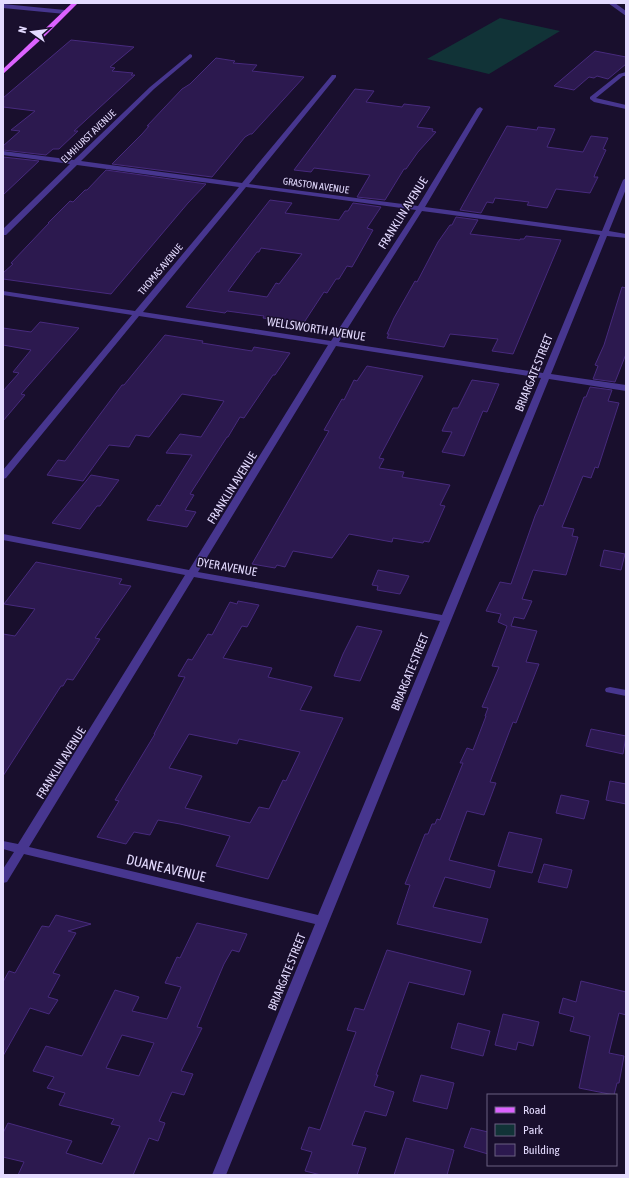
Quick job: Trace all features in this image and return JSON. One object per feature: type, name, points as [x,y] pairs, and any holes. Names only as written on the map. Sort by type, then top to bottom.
[{"type":"main road","points":[[3,72],[75,3]]},
{"type":"street","points":[[611,3],[626,14]]},
{"type":"street","points":[[3,6],[65,12]]},
{"type":"street","name":"ELMHURST AVENUE","points":[[3,233],[162,78],[190,56]]},
{"type":"street","points":[[626,74],[621,75],[592,98],[596,101],[626,107]]},
{"type":"street","name":"THOMAS AVENUE","points":[[3,476],[136,313],[334,76]]},
{"type":"street","name":"FRANKLIN AVENUE","points":[[3,879],[420,209],[480,109]]},
{"type":"street","name":"GRASTON AVENUE","points":[[3,152],[626,236]]},
{"type":"street","name":"BRIARGATE STREET","points":[[219,1175],[540,393],[545,376],[550,369],[626,180]]},
{"type":"street","name":"WELLSWORTH AVENUE","points":[[3,293],[626,388]]},
{"type":"street","name":"DYER AVENUE","points":[[3,537],[193,574],[446,619]]},
{"type":"street","points":[[610,690],[626,693]]},
{"type":"street","name":"DUANE AVENUE","points":[[3,846],[322,921]]},
{"type":"green space","points":[[500,18],[560,31],[489,74],[427,59]]},
{"type":"building","points":[[71,40],[134,47],[110,67],[115,68],[112,71],[133,73],[131,75],[135,75],[74,131],[78,131],[59,149],[53,149],[46,155],[3,150],[3,146],[20,131],[11,130],[35,111],[3,107],[3,98]]},
{"type":"building","points":[[595,51],[626,57],[626,64],[608,79],[597,76],[594,78],[589,77],[574,90],[554,86]]},
{"type":"building","points":[[216,58],[235,61],[233,63],[257,65],[252,71],[304,77],[252,134],[245,137],[212,177],[112,164],[142,134],[149,126],[147,126],[182,89],[190,84]]},
{"type":"building","points":[[355,89],[374,91],[366,102],[402,107],[404,104],[430,107],[417,127],[433,129],[432,131],[436,132],[418,152],[406,169],[404,169],[385,200],[357,197],[370,175],[314,168],[311,172],[294,170]]},
{"type":"building","points":[[507,126],[537,130],[538,127],[555,129],[547,147],[583,152],[591,136],[608,138],[603,149],[606,150],[594,177],[598,177],[590,193],[556,189],[547,208],[527,205],[529,202],[495,198],[493,203],[487,202],[481,213],[460,210]]},
{"type":"building","points":[[3,157],[39,161],[3,195]]},
{"type":"building","points":[[106,170],[206,184],[188,203],[111,294],[3,279],[3,273],[13,264],[11,263],[48,223],[70,201],[73,202],[85,190],[87,190]]},
{"type":"building","points":[[270,200],[292,203],[285,213],[339,220],[345,211],[348,211],[353,203],[381,207],[367,228],[373,230],[352,267],[347,266],[339,279],[336,279],[327,293],[324,292],[303,324],[263,318],[264,316],[227,311],[225,313],[186,307]],"holes":[[[261,248],[302,254],[279,284],[276,283],[267,297],[228,291]]]},
{"type":"building","points":[[456,217],[478,220],[470,234],[520,240],[524,239],[526,236],[561,240],[513,354],[492,351],[498,339],[450,334],[444,347],[387,338],[389,334],[387,334],[394,318],[415,281],[417,282],[438,242],[450,225],[452,225]]},
{"type":"building","points":[[622,287],[626,288],[626,354],[615,382],[593,379],[598,366],[595,365],[604,345]]},
{"type":"building","points":[[40,322],[79,328],[21,394],[25,395],[3,421],[3,391],[19,373],[13,372],[31,350],[3,345],[3,328],[31,332]]},
{"type":"building","points":[[165,335],[252,351],[254,347],[290,353],[244,418],[240,417],[190,494],[194,495],[185,510],[196,512],[187,527],[147,520],[157,505],[160,506],[192,455],[166,453],[180,434],[201,437],[224,401],[182,394],[149,437],[136,435],[129,447],[109,445],[83,481],[47,475],[58,460],[65,461],[122,385],[124,385]]},
{"type":"building","points":[[367,366],[423,376],[379,458],[384,459],[379,468],[404,472],[402,477],[450,485],[440,505],[445,506],[429,542],[424,541],[423,543],[393,538],[392,542],[349,534],[332,558],[293,551],[285,567],[277,565],[275,568],[252,564],[329,431],[324,430],[342,399],[344,400],[354,380],[357,381]]},
{"type":"building","points":[[472,380],[499,384],[487,412],[483,411],[464,456],[442,452],[452,432],[442,431],[453,408],[458,408]]},
{"type":"building","points":[[590,387],[612,390],[608,401],[619,403],[598,468],[595,467],[591,478],[583,476],[562,527],[574,529],[572,536],[578,537],[566,575],[533,570],[522,599],[532,601],[524,619],[514,617],[511,626],[537,631],[526,662],[539,664],[516,723],[513,722],[490,782],[496,783],[484,815],[467,811],[449,860],[495,871],[490,888],[445,877],[433,907],[488,919],[481,943],[397,924],[410,885],[405,884],[425,834],[428,834],[432,824],[435,824],[437,819],[440,820],[463,763],[460,763],[467,748],[473,750],[486,716],[488,708],[482,707],[499,667],[492,666],[507,626],[498,622],[501,614],[486,611],[500,582],[511,584],[535,516],[540,505],[543,506],[584,397],[586,397]]},
{"type":"building","points":[[91,475],[119,480],[100,506],[97,506],[80,529],[52,523]]},
{"type":"building","points":[[604,550],[625,554],[621,570],[600,566]]},
{"type":"building","points":[[36,562],[122,579],[119,584],[131,586],[95,638],[100,639],[73,680],[67,679],[63,686],[61,686],[3,776],[3,634],[15,636],[35,609],[4,604]]},
{"type":"building","points":[[378,570],[409,576],[400,594],[377,590],[378,586],[372,585]]},
{"type":"building","points":[[238,601],[259,605],[247,627],[242,626],[223,658],[272,668],[268,677],[312,687],[300,710],[343,718],[268,879],[216,866],[230,836],[158,820],[150,835],[134,832],[126,844],[97,837],[119,801],[115,800],[155,734],[185,677],[178,676],[188,659],[192,660],[208,634],[212,635],[230,602],[237,604]],"holes":[[[189,734],[237,744],[239,739],[300,752],[286,781],[283,780],[269,809],[259,807],[250,823],[185,808],[202,776],[169,768]]]},
{"type":"building","points":[[357,626],[382,631],[360,681],[334,676]]},
{"type":"building","points":[[591,729],[626,736],[623,754],[586,746]]},
{"type":"building","points":[[610,781],[626,784],[626,804],[606,800]]},
{"type":"building","points":[[561,795],[589,801],[584,819],[556,813]]},
{"type":"building","points":[[509,832],[542,839],[532,873],[498,866]]},
{"type":"building","points":[[544,864],[572,870],[567,888],[538,882]]},
{"type":"building","points":[[56,915],[91,924],[68,931],[76,933],[53,973],[60,975],[48,997],[58,1000],[49,1014],[30,1008],[3,1056],[3,982],[9,971],[15,973],[42,926],[49,927]]},
{"type":"building","points":[[197,923],[247,934],[239,952],[232,950],[224,964],[197,1027],[202,1028],[181,1071],[193,1074],[184,1095],[172,1092],[159,1121],[165,1123],[158,1141],[149,1138],[133,1175],[18,1175],[24,1162],[3,1157],[3,1133],[8,1123],[72,1141],[66,1153],[102,1164],[120,1126],[111,1124],[114,1119],[59,1105],[65,1093],[47,1088],[54,1077],[33,1071],[46,1046],[82,1056],[115,990],[139,997],[132,1011],[167,1019],[181,987],[165,983],[177,957],[180,958]],"holes":[[[122,1035],[154,1043],[139,1076],[106,1068]]]},
{"type":"building","points":[[387,950],[471,971],[464,995],[409,982],[376,1075],[378,1075],[374,1086],[394,1092],[386,1116],[365,1111],[352,1145],[366,1148],[357,1175],[321,1175],[305,1171],[312,1152],[301,1149],[309,1127],[320,1130],[356,1032],[347,1030],[355,1008],[364,1010]]},
{"type":"building","points":[[581,981],[626,992],[626,1015],[619,1013],[609,1053],[624,1056],[619,1083],[617,1083],[614,1094],[579,1088],[590,1036],[570,1031],[574,1017],[559,1013],[563,998],[576,1002]]},
{"type":"building","points":[[503,1014],[539,1022],[533,1046],[518,1042],[516,1050],[495,1045]]},
{"type":"building","points":[[458,1023],[490,1031],[483,1056],[451,1048]]},
{"type":"building","points":[[421,1075],[454,1083],[447,1109],[413,1101]]},
{"type":"building","points":[[471,1128],[487,1132],[487,1154],[464,1147]]},
{"type":"building","points":[[406,1138],[454,1150],[447,1175],[394,1175]]}]
